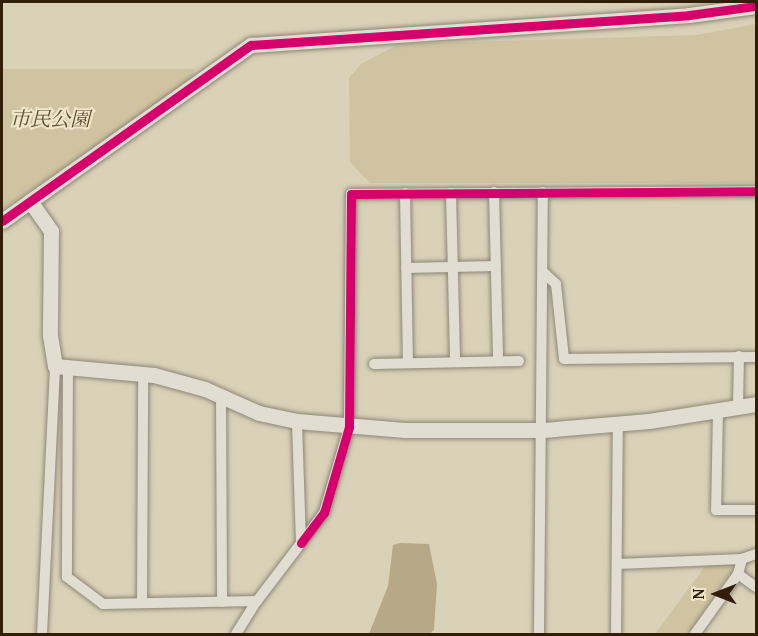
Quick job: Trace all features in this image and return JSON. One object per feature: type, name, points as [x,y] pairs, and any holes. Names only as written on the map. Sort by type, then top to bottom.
[{"type":"street","points":[[2,221],[251,45],[690,15],[756,6]]},
{"type":"street","points":[[236,634],[256,601],[324,513],[349,427],[351,194],[756,190]]},
{"type":"street","points":[[451,192],[455,362]]},
{"type":"street","points":[[494,192],[498,361]]},
{"type":"street","points":[[539,634],[543,430],[543,192]]},
{"type":"street","points":[[405,193],[408,363]]},
{"type":"street","points":[[30,201],[51,231],[50,335],[61,367],[67,577],[103,604],[256,601]]},
{"type":"street","points":[[406,268],[496,266]]},
{"type":"street","points":[[543,272],[556,284],[564,359],[756,357]]},
{"type":"street","points":[[738,407],[739,356]]},
{"type":"street","points":[[374,364],[519,361]]},
{"type":"street","points":[[61,367],[143,374],[221,396],[260,413],[297,421],[349,427],[543,430],[618,423],[756,404]]},
{"type":"street","points":[[42,634],[61,367]]},
{"type":"street","points":[[142,603],[143,374]]},
{"type":"street","points":[[221,396],[222,602]]},
{"type":"street","points":[[718,410],[716,510],[756,510]]},
{"type":"street","points":[[297,421],[301,543]]},
{"type":"street","points":[[616,634],[618,423]]},
{"type":"street","points":[[617,564],[742,559],[756,554]]},
{"type":"street","points":[[695,634],[738,574],[742,559]]},
{"type":"street","points":[[738,574],[756,587]]},
{"type":"green space","points":[[756,24],[756,183],[370,183],[350,162],[349,78],[361,64],[399,44],[697,35]]},
{"type":"green space","name":"市民公園","points":[[2,69],[194,69],[193,78],[2,210]]},
{"type":"green space","points":[[729,563],[732,570],[688,634],[655,634],[706,565]]},
{"type":"shaded area","points":[[400,543],[429,544],[437,584],[434,630],[429,634],[369,634],[388,586],[393,545]]},
{"type":"cycle path","points":[[2,221],[251,45],[689,15],[756,6]]},
{"type":"cycle path","points":[[301,543],[324,513],[349,427],[351,194],[756,191]]}]
